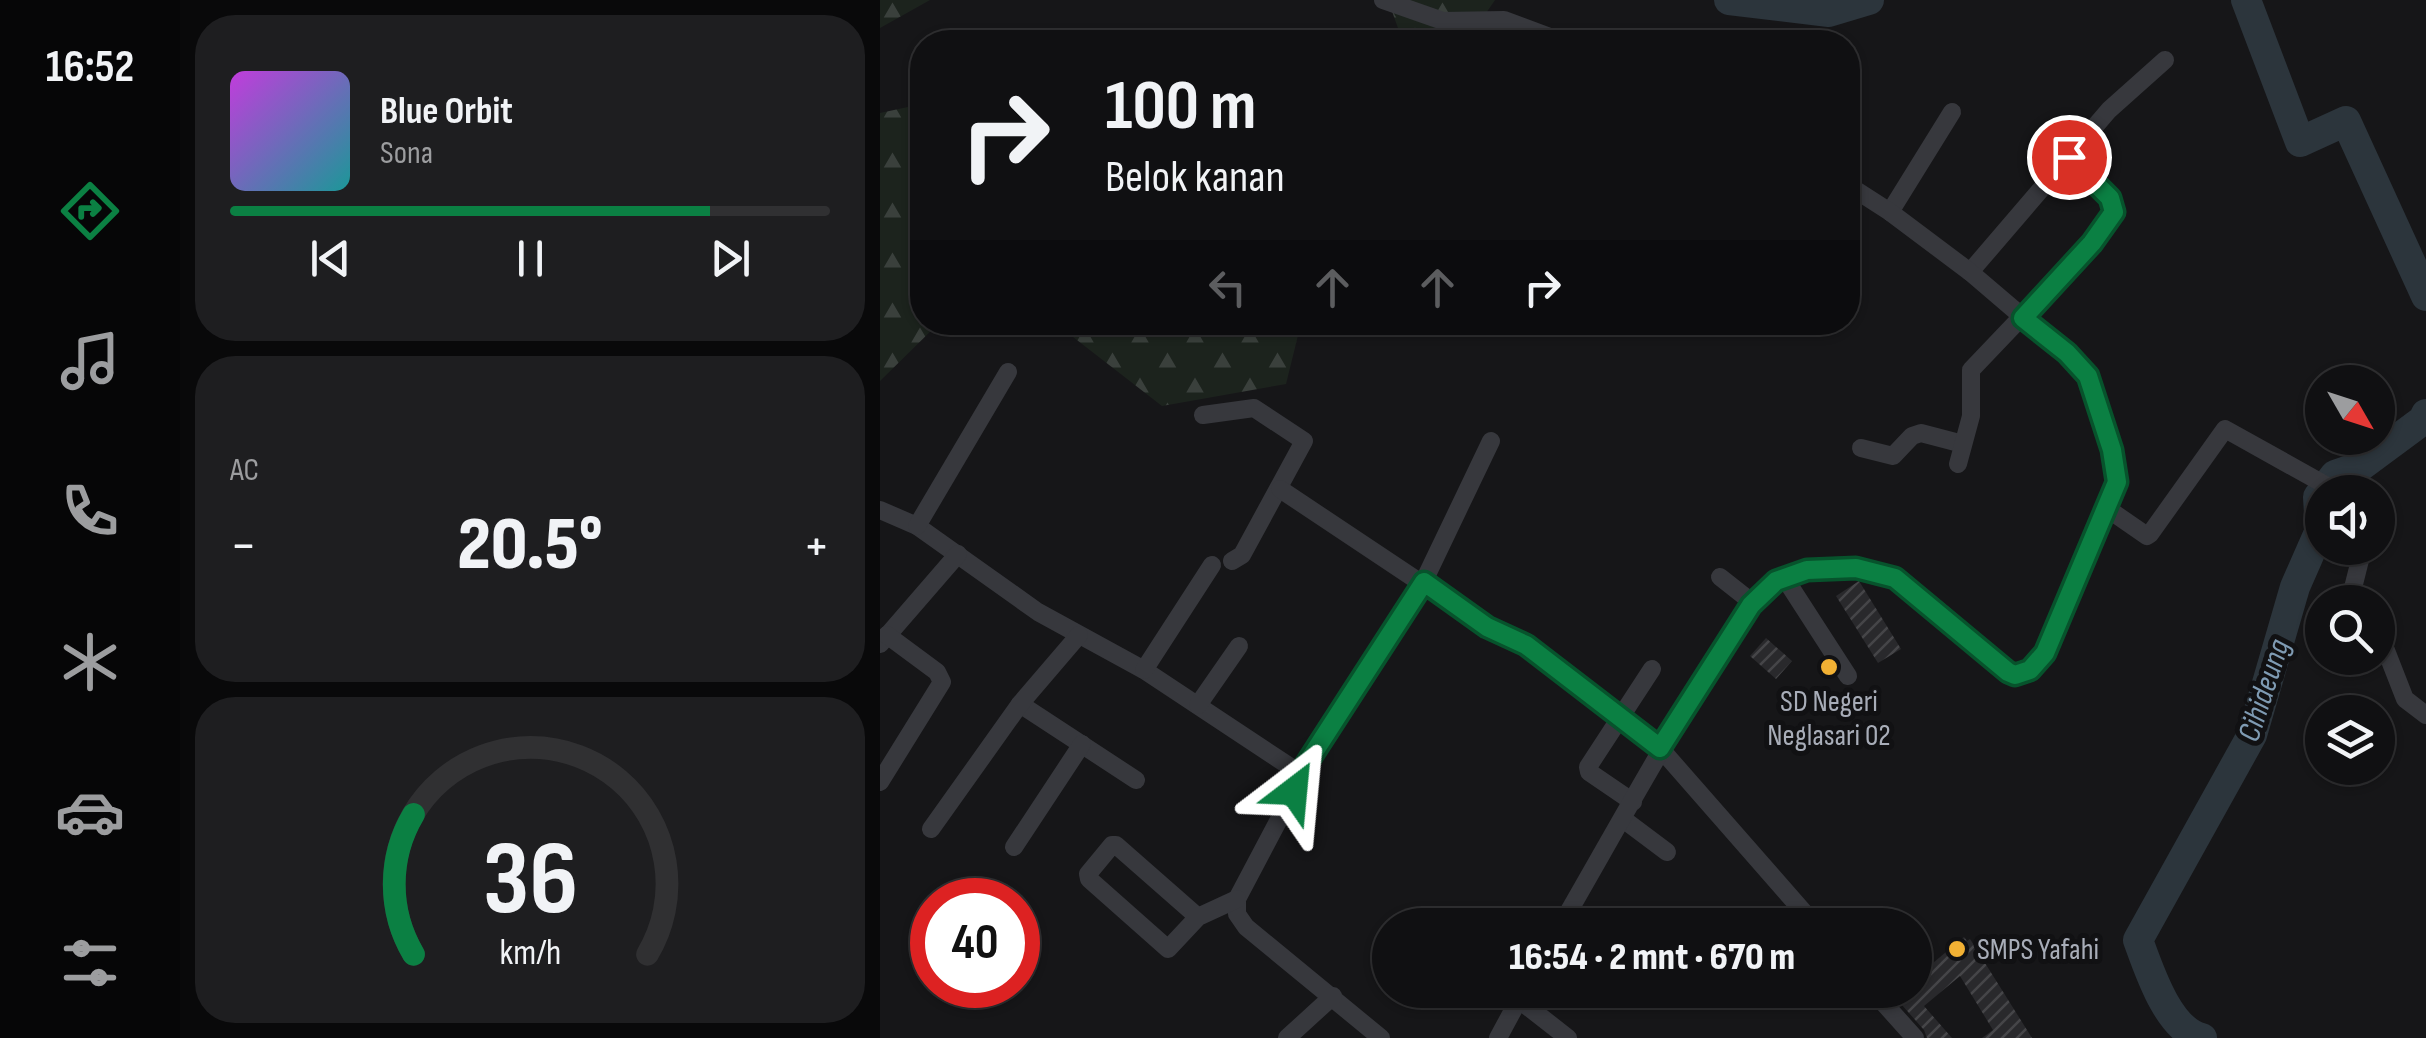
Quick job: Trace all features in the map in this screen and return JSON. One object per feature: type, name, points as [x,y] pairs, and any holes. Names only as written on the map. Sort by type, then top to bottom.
[{"type":"street","points":[[1383,0],[1444,21],[1504,20],[1531,30]]},
{"type":"street","points":[[1970,272],[2109,110],[2164,60]]},
{"type":"street","points":[[1890,212],[1952,112]]},
{"type":"street","points":[[1958,464],[1970,416],[1972,370],[2092,243],[2114,212],[2110,198],[2069,157]]},
{"type":"street","points":[[1572,908],[1660,748],[1753,603],[1784,577],[1823,568],[1882,572],[1909,588],[2008,672],[2022,674],[2045,653],[2108,509],[2117,482],[2116,466],[2088,376],[2067,353],[1970,272],[1860,193]]},
{"type":"street","points":[[918,526],[1008,372]]},
{"type":"street","points":[[1144,670],[1222,563],[1242,556],[1303,443],[1303,438],[1254,408],[1202,415]]},
{"type":"street","points":[[2108,509],[2150,534],[2225,430],[2309,475]]},
{"type":"street","points":[[1861,448],[1893,456],[1912,436],[1921,433],[1963,444]]},
{"type":"street","points":[[1296,780],[1424,582],[1491,442]]},
{"type":"street","points":[[1280,490],[1487,627],[1526,645],[1623,717],[1660,748],[1800,908]]},
{"type":"street","points":[[880,510],[918,526],[1017,597],[1144,670],[1282,759],[1295,773],[1294,791],[1237,899],[1237,914],[1246,927],[1381,1038]]},
{"type":"street","points":[[880,782],[942,682],[937,672],[884,640],[958,554]]},
{"type":"street","points":[[1720,577],[1753,603]]},
{"type":"street","points":[[1784,577],[1848,676]]},
{"type":"street","points":[[931,829],[1020,704],[1079,635]]},
{"type":"street","points":[[1198,705],[1240,646]]},
{"type":"street","points":[[1633,802],[1587,770],[1652,669]]},
{"type":"street","points":[[2395,675],[2402,694],[2426,715]]},
{"type":"street","points":[[1020,704],[1136,780]]},
{"type":"street","points":[[1014,846],[1082,744]]},
{"type":"street","points":[[1623,819],[1667,852]]},
{"type":"street","points":[[1198,917],[1116,845],[1088,874],[1088,879],[1168,949],[1198,917],[1237,899]]},
{"type":"street","points":[[1287,1038],[1333,996]]},
{"type":"street","points":[[1501,1037],[1515,1008]]},
{"type":"street","points":[[1535,1008],[1568,1038]]},
{"type":"street","points":[[1886,1008],[1906,1035]]},
{"type":"green space","points":[[880,0],[930,0],[880,28]]},
{"type":"green space","points":[[1388,0],[1495,0],[1474,30],[1399,30]]},
{"type":"green space","points":[[910,107],[910,335],[927,335],[880,381],[880,113]]},
{"type":"green space","points":[[1070,335],[1298,335],[1286,384],[1162,406]]},
{"type":"building","points":[[1859,581],[1901,649],[1878,663],[1836,596]]},
{"type":"building","points":[[1766,638],[1792,661],[1776,679],[1750,656]]},
{"type":"building","points":[[1964,937],[1970,939],[2032,1038],[1982,1038],[1993,1030],[1960,976],[1932,999],[1932,964]]},
{"type":"building","points":[[1905,1008],[1926,1008],[1952,1038],[1927,1038]]},
{"type":"waterway","name":"Cihideung","points":[[1729,0],[1829,12],[1869,0]]},
{"type":"waterway","name":"Cihideung","points":[[2246,0],[2300,142],[2346,121],[2426,296]]},
{"type":"waterway","name":"Cihideung","points":[[2202,1038],[2179,1024],[2170,1011],[2138,940],[2252,735],[2295,587],[2320,530],[2318,497],[2335,475],[2361,466],[2426,414]]},
{"type":"place","name":"SD Negeri Neglasari 02","points":[[1829,667]]},
{"type":"place","name":"SMPS Yafahi","points":[[1957,949]]},
{"type":"route","points":[[1294,791],[1296,780],[1424,582],[1487,627],[1526,645],[1660,748],[1751,605],[1776,581],[1807,570],[1856,568],[1882,572],[1909,588],[2008,672],[2015,675],[2030,670],[2045,653],[2117,482],[2107,431],[2088,376],[2067,353],[2023,318],[2092,243],[2114,212],[2114,203],[2102,188],[2069,157]]}]
